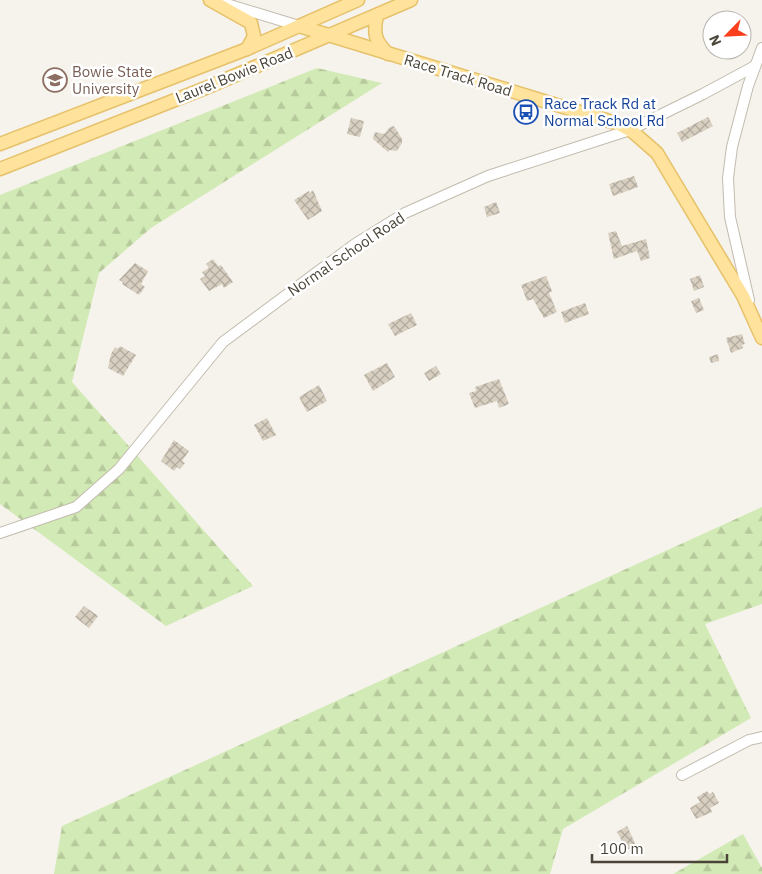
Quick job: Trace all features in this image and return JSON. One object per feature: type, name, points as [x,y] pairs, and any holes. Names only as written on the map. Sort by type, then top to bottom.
[{"type":"main road","points":[[212,0],[251,23],[254,36],[247,49]]},
{"type":"main road","name":"Laurel Bowie Road","points":[[0,144],[247,49],[358,0]]},
{"type":"main road","name":"Laurel Bowie Road","points":[[0,169],[330,36],[412,0]]},
{"type":"main road","points":[[377,15],[374,32],[377,42],[388,54]]},
{"type":"main road","name":"Race Track Road","points":[[299,26],[619,124],[630,130],[658,153],[673,176],[753,316],[762,338]]},
{"type":"street","name":"Race Track Road","points":[[212,0],[299,26]]},
{"type":"street","points":[[753,316],[741,273],[730,217],[728,178],[732,147],[754,68],[762,48]]},
{"type":"street","name":"Normal School Road","points":[[0,533],[76,507],[100,488],[140,446],[223,342],[355,244],[405,213],[488,176],[630,130],[754,68]]},
{"type":"street","points":[[682,775],[749,740],[762,737]]},
{"type":"green space","points":[[317,68],[382,83],[151,228],[99,273],[72,382],[253,586],[166,626],[0,504],[0,195]]},
{"type":"green space","points":[[762,507],[762,604],[705,624],[751,718],[563,829],[550,874],[54,874],[62,826]]},
{"type":"green space","points":[[743,834],[762,868],[762,874],[673,874]]},
{"type":"building","points":[[708,117],[713,126],[682,142],[677,133]]},
{"type":"building","points":[[351,118],[364,121],[360,137],[347,134]]},
{"type":"building","points":[[394,126],[402,139],[402,143],[397,151],[389,150],[388,152],[373,139],[375,132],[384,134],[390,127]]},
{"type":"building","points":[[634,176],[638,187],[613,196],[609,184]]},
{"type":"building","points":[[313,190],[322,211],[308,220],[294,200]]},
{"type":"building","points":[[496,202],[500,213],[487,217],[484,207]]},
{"type":"building","points":[[616,231],[622,246],[646,239],[650,258],[641,261],[637,251],[614,259],[608,233]]},
{"type":"building","points":[[213,259],[218,266],[221,265],[233,282],[224,288],[222,284],[209,291],[200,279],[205,276],[202,272],[209,268],[206,264]]},
{"type":"building","points":[[135,263],[148,271],[141,284],[145,287],[139,295],[119,280]]},
{"type":"building","points":[[700,275],[704,287],[694,291],[690,279]]},
{"type":"building","points":[[546,276],[552,291],[549,293],[557,312],[544,318],[533,299],[527,301],[521,285]]},
{"type":"building","points":[[699,298],[704,310],[696,313],[691,301]]},
{"type":"building","points":[[585,303],[589,314],[565,323],[561,312]]},
{"type":"building","points":[[411,313],[417,325],[395,336],[388,324]]},
{"type":"building","points":[[742,334],[745,344],[742,345],[743,348],[731,353],[726,338]]},
{"type":"building","points":[[120,346],[136,355],[123,376],[108,368],[111,354],[115,347],[118,349]]},
{"type":"building","points":[[718,354],[719,361],[711,363],[709,357]]},
{"type":"building","points":[[387,363],[395,377],[373,391],[364,375]]},
{"type":"building","points":[[436,366],[441,374],[429,381],[424,373]]},
{"type":"building","points":[[499,379],[509,404],[499,408],[497,401],[475,408],[469,393],[476,391],[475,387]]},
{"type":"building","points":[[319,385],[327,401],[307,412],[299,397]]},
{"type":"building","points":[[267,418],[276,435],[263,441],[254,425]]},
{"type":"building","points":[[174,440],[189,451],[182,461],[185,463],[180,469],[177,467],[174,471],[161,461]]},
{"type":"building","points":[[84,606],[98,616],[89,628],[75,617]]},
{"type":"building","points":[[707,791],[709,794],[713,792],[719,803],[710,808],[712,812],[696,819],[690,808],[700,802],[697,797]]},
{"type":"building","points":[[627,826],[636,845],[627,850],[617,832]]},
{"type":"place","name":"Bowie State University","points":[[55,80]]},
{"type":"place","name":"Race Track Rd at Normal School Rd","points":[[526,112]]}]
